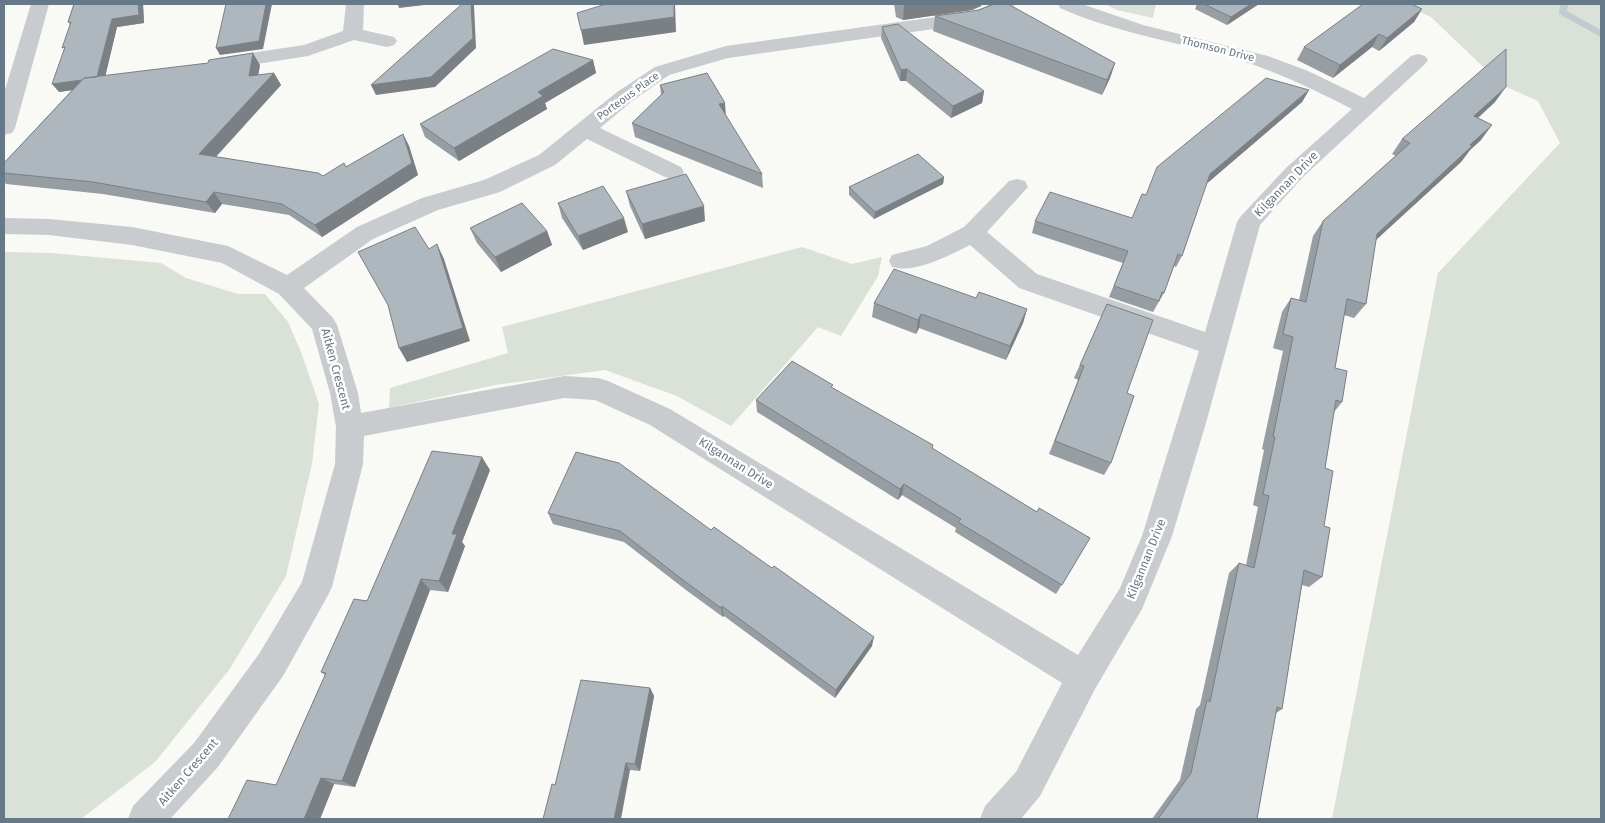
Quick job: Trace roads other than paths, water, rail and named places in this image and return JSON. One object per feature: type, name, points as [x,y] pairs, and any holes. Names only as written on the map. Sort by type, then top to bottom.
[{"type":"street","points":[[4,128],[40,4]]},
{"type":"street","points":[[353,34],[355,4]]},
{"type":"street","name":"Porteous Place","points":[[288,287],[365,233],[430,204],[492,186],[547,160],[624,97],[662,71],[726,52],[976,16],[1006,4]]},
{"type":"street","name":"Thomson Drive","points":[[1067,4],[1118,24],[1145,32],[1262,60],[1365,107]]},
{"type":"street","points":[[216,64],[308,50],[353,34],[387,41]]},
{"type":"street","name":"Kilgannan Drive","points":[[998,819],[1028,784],[1083,677],[1131,598],[1157,536],[1249,222],[1295,172],[1418,60]]},
{"type":"street","points":[[584,129],[673,172]]},
{"type":"street","points":[[902,261],[934,253],[972,233],[1017,187]]},
{"type":"street","name":"Aitken Crescent","points":[[4,226],[48,227],[132,236],[228,255],[288,287],[324,325],[344,392],[350,427],[349,464],[316,587],[271,665],[206,755],[146,819]]},
{"type":"street","points":[[972,233],[1028,281],[1214,346]]},
{"type":"street","name":"Kilgannan Drive","points":[[350,427],[564,387],[598,389],[660,416],[1083,677]]},
{"type":"waterway","points":[[1564,4],[1562,12],[1601,34]]}]
